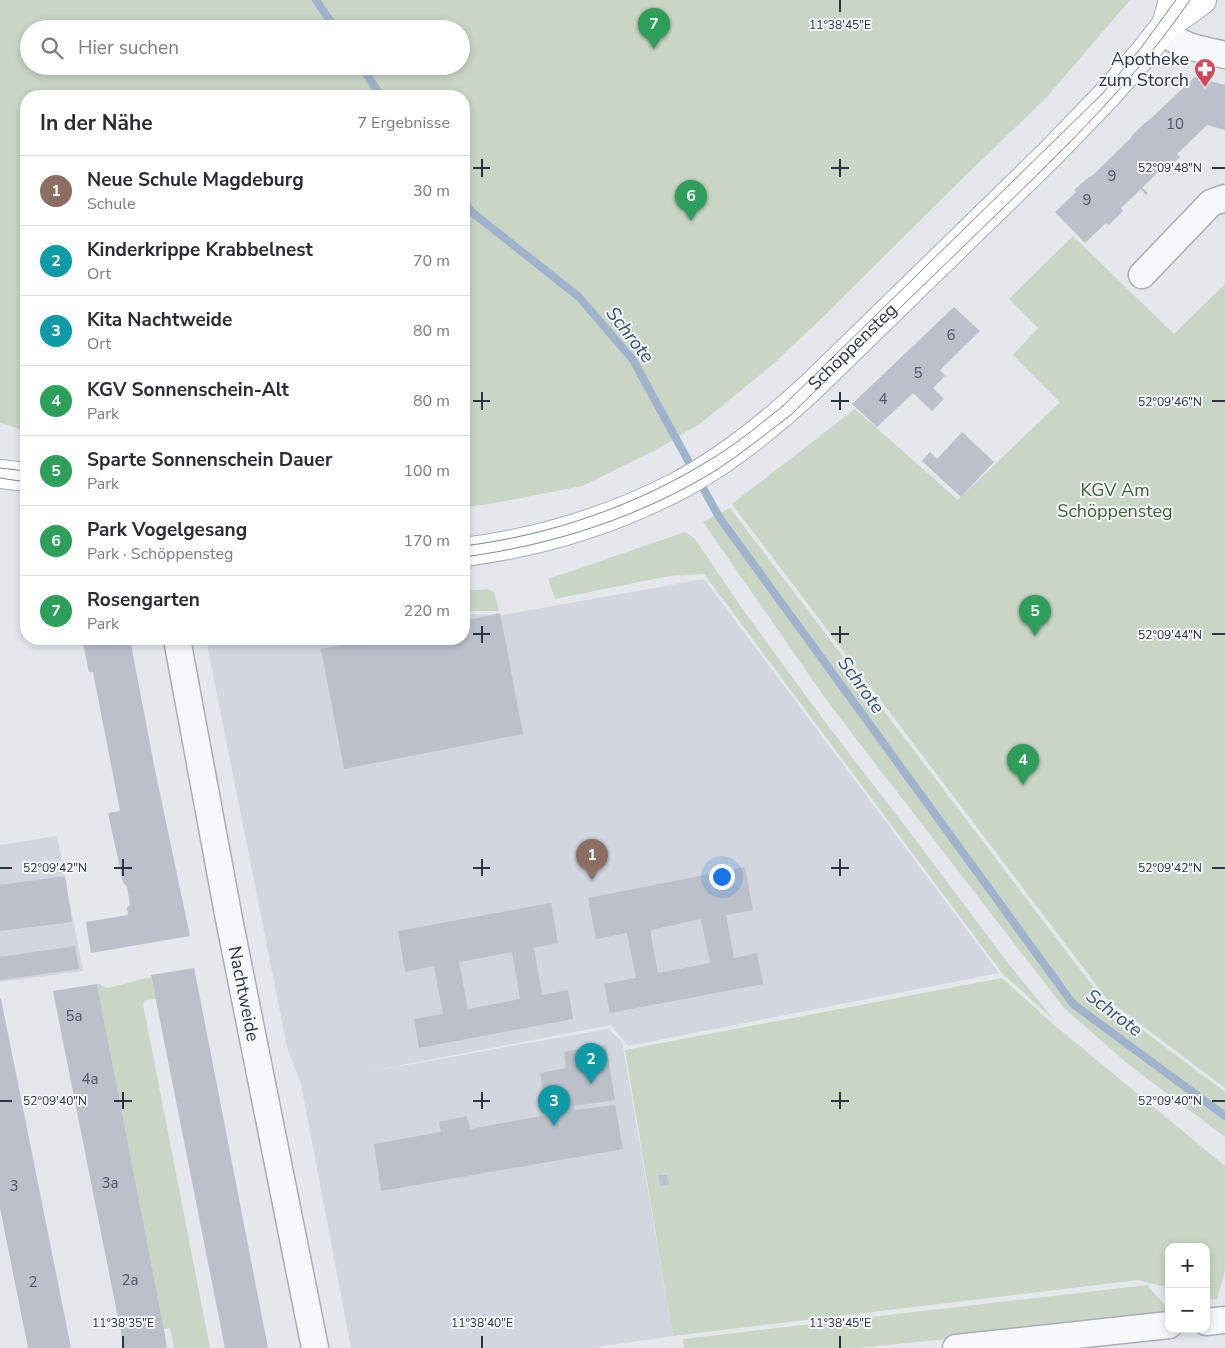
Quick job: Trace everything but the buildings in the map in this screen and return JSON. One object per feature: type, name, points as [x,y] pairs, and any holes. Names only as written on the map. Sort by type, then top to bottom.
[{"type":"main road","name":"Schöppensteg","points":[[470,551],[552,535],[606,517],[675,488],[717,462],[773,421],[812,386],[1062,142],[1124,76],[1166,19],[1179,18],[1202,0]]},
{"type":"main road","points":[[0,474],[20,476]]},
{"type":"street","points":[[1166,19],[1191,47],[1225,55]]},
{"type":"street","points":[[1142,275],[1212,203],[1225,198]]},
{"type":"street","name":"Nachtweide","points":[[178,645],[229,919],[315,1348]]},
{"type":"street","points":[[1210,1322],[1225,1320]]},
{"type":"street","points":[[956,1348],[1165,1325]]},
{"type":"shaded area","points":[[704,579],[999,973],[628,1046],[611,1025],[361,1073],[608,1029],[622,1041],[673,1336],[591,1348],[351,1348],[301,1084],[287,1047],[207,645],[470,645],[470,614],[503,615]]},
{"type":"shaded area","points":[[57,836],[83,971],[0,982],[0,845]]},
{"type":"green space","points":[[0,0],[1130,0],[1046,98],[770,367],[701,423],[654,451],[582,486],[470,506],[470,90],[20,90],[20,429],[0,423]]},
{"type":"green space","name":"KGV Am Schöppensteg","points":[[1073,236],[1174,334],[1225,284],[1225,1088],[1107,999],[732,504],[855,409],[958,500],[1060,402],[1013,355],[1038,328],[1009,299]]},
{"type":"green space","points":[[730,508],[1104,1001],[1225,1092],[1225,1137],[1129,1065],[1064,1008],[830,705],[703,522]]},
{"type":"green space","points":[[685,532],[695,539],[746,614],[823,719],[1007,962],[1055,1021],[1002,973],[704,574],[669,576],[555,599],[548,579]]},
{"type":"green space","points":[[487,589],[494,592],[499,611],[470,611],[470,590]]},
{"type":"green space","points":[[151,977],[156,999],[145,1000],[143,1004],[210,1348],[174,1348],[170,1328],[164,1329],[97,984],[108,988]]},
{"type":"green space","points":[[1002,978],[1053,1024],[1225,1166],[1225,1271],[1217,1300],[1210,1298],[1210,1243],[1165,1243],[1165,1287],[1138,1280],[673,1336],[625,1050]]},
{"type":"green space","points":[[1147,1285],[1165,1305],[1165,1316],[859,1348],[684,1348],[683,1339]]},
{"type":"waterway","name":"Schrote","points":[[316,0],[330,20]]},
{"type":"waterway","name":"Schrote","points":[[367,75],[377,90]]},
{"type":"waterway","name":"Schrote","points":[[470,209],[579,297],[633,360],[719,517],[1073,1004],[1225,1116]]},
{"type":"tram line","points":[[470,545],[562,526],[624,504],[684,475],[749,433],[783,406],[1103,93],[1140,49],[1176,0]]},
{"type":"tram line","points":[[470,556],[563,537],[627,515],[689,486],[718,469],[756,442],[792,414],[1075,137],[1147,57],[1190,0]]},
{"type":"tram line","points":[[0,468],[20,470]]},
{"type":"tram line","points":[[0,478],[20,481]]},
{"type":"place","name":"Rosengarten","points":[[654,49]]},
{"type":"place","name":"Apotheke zum Storch","points":[[1205,88]]},
{"type":"place","name":"Park Vogelgesang","points":[[691,221]]},
{"type":"place","name":"Sparte Sonnenschein Dauer","points":[[1035,636]]},
{"type":"place","name":"KGV Sonnenschein-Alt","points":[[1023,785]]},
{"type":"place","name":"Neue Schule Magdeburg","points":[[592,880]]},
{"type":"place","name":"Kinderkrippe Krabbelnest","points":[[591,1084]]},
{"type":"place","name":"Kita Nachtweide","points":[[554,1126]]}]
